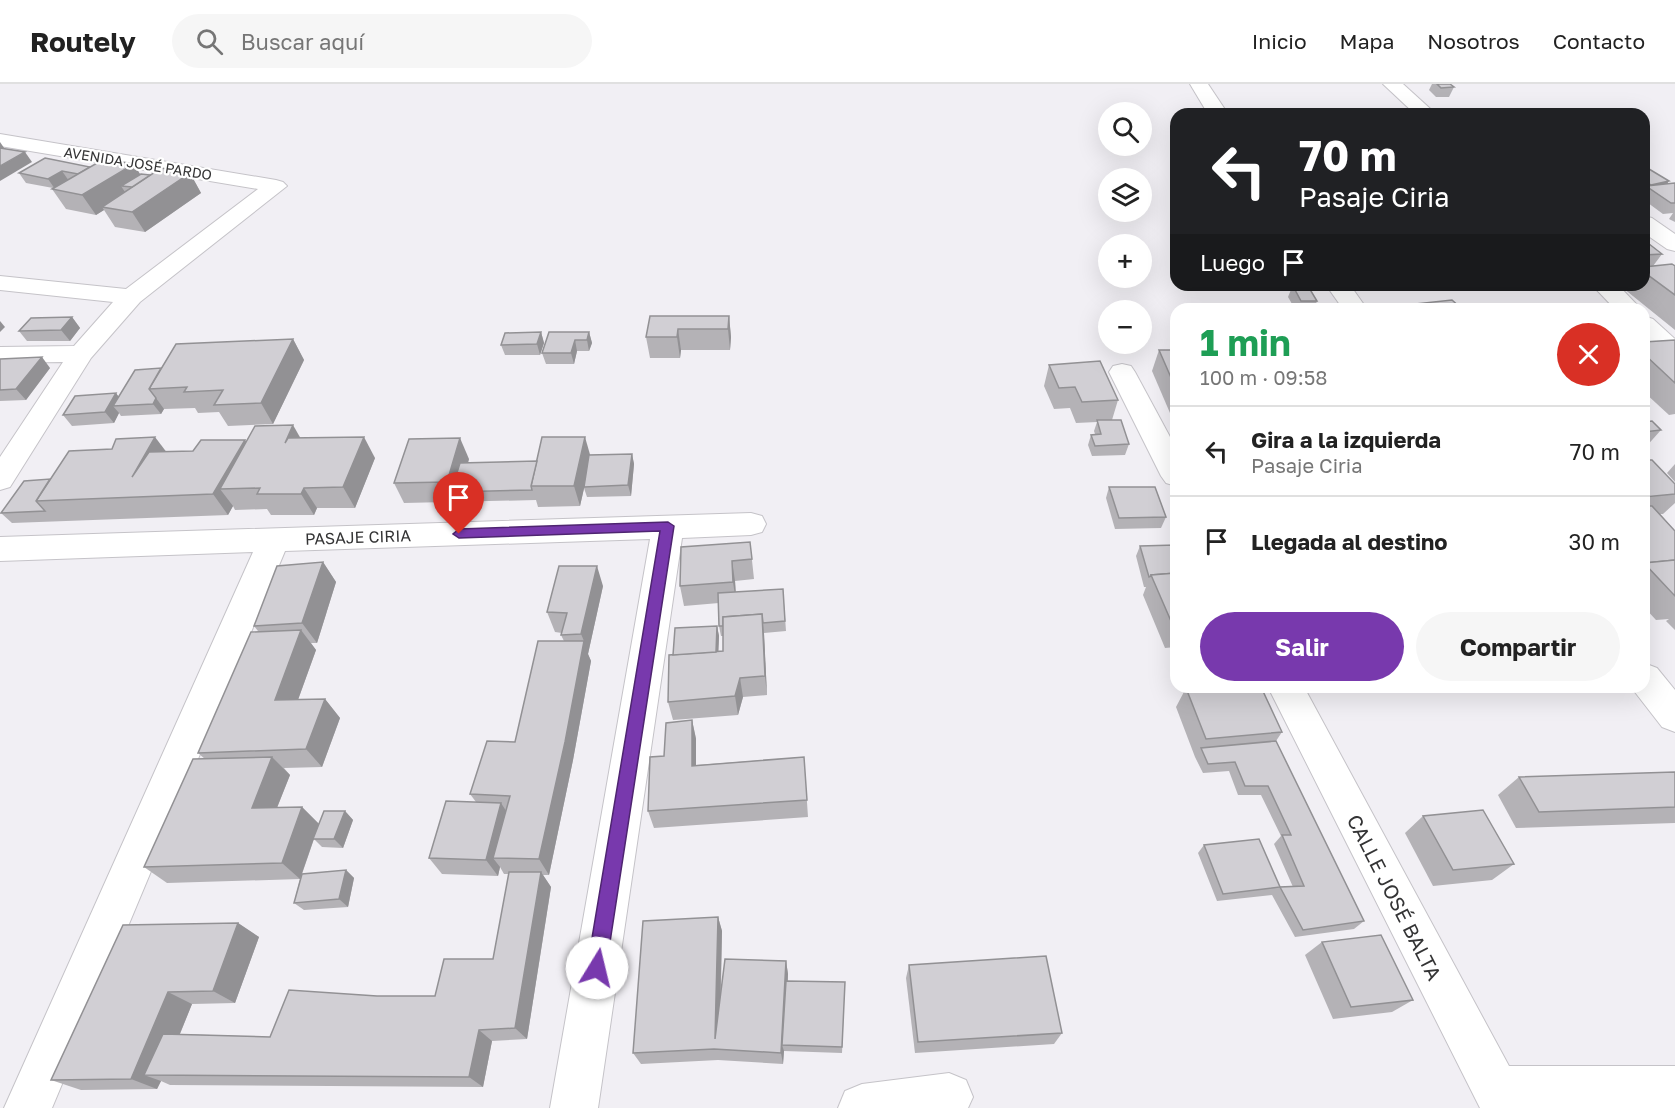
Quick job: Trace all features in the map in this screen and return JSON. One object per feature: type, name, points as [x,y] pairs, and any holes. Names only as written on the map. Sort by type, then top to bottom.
[{"type":"street","points":[[1199,84],[1214,108]]},
{"type":"street","points":[[1392,84],[1419,108]]},
{"type":"street","name":"AVENIDA JOSÉ PARDO","points":[[0,140],[276,186],[131,297]]},
{"type":"street","points":[[1650,227],[1675,244]]},
{"type":"street","points":[[0,283],[131,297]]},
{"type":"street","points":[[1610,291],[1623,303]]},
{"type":"street","points":[[0,480],[81,354],[131,297]]},
{"type":"street","points":[[1650,331],[1666,349]]},
{"type":"street","points":[[0,355],[81,354]]},
{"type":"street","points":[[1122,372],[1170,464]]},
{"type":"street","name":"PASAJE CIRIA","points":[[0,549],[751,524]]},
{"type":"street","points":[[574,1108],[668,526]]},
{"type":"street","points":[[28,1108],[274,540]]},
{"type":"street","points":[[1650,685],[1675,716]]},
{"type":"street","name":"CALLE JOSÉ BALTA","points":[[1289,693],[1500,1099]]},
{"type":"street","points":[[1500,1099],[1675,1090]]},
{"type":"street","points":[[862,1108],[949,1097]]},
{"type":"building","points":[[1437,84],[1450,84],[1454,87],[1441,88]]},
{"type":"building","points":[[0,148],[25,152],[0,166]]},
{"type":"building","points":[[45,158],[90,167],[78,174],[62,171],[48,179],[19,173]]},
{"type":"building","points":[[104,159],[134,164],[82,195],[52,189]]},
{"type":"building","points":[[161,168],[190,173],[132,212],[102,207]]},
{"type":"building","points":[[1650,170],[1669,181],[1651,185]]},
{"type":"building","points":[[141,174],[150,175],[132,187],[121,186]]},
{"type":"building","points":[[1675,183],[1675,203],[1671,203],[1650,189],[1650,186]]},
{"type":"building","points":[[1650,245],[1662,254],[1650,255]]},
{"type":"building","points":[[1672,264],[1675,266],[1675,295],[1650,276],[1650,266]]},
{"type":"building","points":[[1296,291],[1311,291],[1317,301],[1301,301]]},
{"type":"building","points":[[1452,300],[1455,303],[1424,303]]},
{"type":"building","points":[[650,316],[729,316],[728,329],[678,329],[677,337],[646,337]]},
{"type":"building","points":[[72,317],[61,330],[19,331],[31,318]]},
{"type":"building","points":[[541,332],[537,344],[501,345],[505,333]]},
{"type":"building","points":[[549,332],[589,332],[587,340],[575,340],[571,353],[542,353]]},
{"type":"building","points":[[293,339],[261,403],[214,405],[223,390],[184,392],[187,387],[149,389],[176,344]]},
{"type":"building","points":[[1675,340],[1675,383],[1650,360],[1650,342]]},
{"type":"building","points":[[1159,350],[1170,350],[1170,375]]},
{"type":"building","points":[[42,357],[16,389],[0,390],[0,359]]},
{"type":"building","points":[[1100,361],[1118,400],[1082,402],[1075,387],[1059,388],[1049,365]]},
{"type":"building","points":[[161,368],[149,389],[156,398],[153,404],[113,406],[135,370]]},
{"type":"building","points":[[116,393],[105,412],[63,415],[75,396]]},
{"type":"building","points":[[1097,420],[1121,420],[1129,444],[1095,446],[1091,435],[1101,434]]},
{"type":"building","points":[[1650,421],[1652,421],[1661,430],[1650,431]]},
{"type":"building","points":[[293,425],[285,443],[288,438],[364,437],[343,487],[304,488],[301,494],[257,494],[260,488],[220,489],[255,426]]},
{"type":"building","points":[[155,437],[132,477],[149,452],[193,451],[201,440],[245,440],[213,494],[36,501],[69,451],[112,449],[116,439]]},
{"type":"building","points":[[542,437],[585,437],[574,486],[531,486]]},
{"type":"building","points":[[460,438],[447,482],[394,483],[409,439]]},
{"type":"building","points":[[632,454],[628,485],[584,487],[589,455]]},
{"type":"building","points":[[1650,460],[1675,484],[1675,494],[1650,496]]},
{"type":"building","points":[[537,461],[532,490],[451,492],[460,463]]},
{"type":"building","points":[[50,479],[36,501],[45,511],[1,513],[24,481]]},
{"type":"building","points":[[1109,487],[1155,487],[1166,517],[1119,518]]},
{"type":"building","points":[[1650,506],[1675,531],[1675,560],[1650,562]]},
{"type":"building","points":[[750,542],[752,559],[732,561],[733,582],[680,586],[681,547]]},
{"type":"building","points":[[1170,545],[1170,573],[1149,577],[1140,546]]},
{"type":"building","points":[[1675,560],[1675,596],[1650,569],[1650,562]]},
{"type":"building","points":[[323,562],[302,623],[254,626],[277,566]]},
{"type":"building","points":[[559,566],[597,566],[581,634],[561,635],[567,613],[547,612]]},
{"type":"building","points":[[1170,573],[1170,619],[1151,575]]},
{"type":"building","points":[[783,589],[785,621],[763,623],[762,614],[723,617],[723,626],[719,626],[718,593]]},
{"type":"building","points":[[762,614],[765,676],[740,678],[735,696],[668,702],[669,655],[723,651],[723,617]]},
{"type":"building","points":[[717,626],[716,652],[673,655],[675,628]]},
{"type":"building","points":[[301,630],[275,700],[325,699],[306,749],[198,753],[251,632]]},
{"type":"building","points":[[538,641],[584,641],[565,742],[539,859],[493,858],[510,796],[470,794],[487,741],[515,742]]},
{"type":"building","points":[[1188,693],[1264,693],[1282,732],[1206,739]]},
{"type":"building","points":[[692,720],[692,766],[804,757],[807,800],[648,811],[650,757],[664,756],[666,723]]},
{"type":"building","points":[[1276,741],[1364,921],[1303,930],[1280,887],[1304,886],[1282,835],[1291,835],[1268,786],[1245,786],[1235,762],[1208,764],[1201,748]]},
{"type":"building","points":[[272,757],[252,808],[302,807],[282,863],[144,867],[193,759]]},
{"type":"building","points":[[1675,772],[1675,807],[1539,812],[1519,777]]},
{"type":"building","points":[[446,801],[501,803],[486,860],[429,858]]},
{"type":"building","points":[[1483,810],[1514,864],[1453,870],[1423,816]]},
{"type":"building","points":[[324,811],[345,811],[334,839],[313,839]]},
{"type":"building","points":[[1259,839],[1280,887],[1223,894],[1204,845]]},
{"type":"building","points":[[346,870],[339,899],[294,903],[302,874]]},
{"type":"building","points":[[509,872],[541,872],[515,1028],[479,1030],[469,1077],[144,1075],[163,1034],[270,1037],[289,990],[377,996],[435,996],[444,959],[493,959]]},
{"type":"building","points":[[718,917],[715,1039],[725,959],[786,961],[781,1053],[714,1049],[633,1053],[643,921]]},
{"type":"building","points":[[238,923],[213,991],[168,992],[131,1079],[51,1080],[123,925]]},
{"type":"building","points":[[1381,935],[1413,1000],[1351,1007],[1322,942]]},
{"type":"building","points":[[1046,956],[1062,1033],[918,1042],[909,965]]},
{"type":"building","points":[[786,981],[845,982],[842,1047],[782,1045]]},
{"type":"route","points":[[459,534],[668,526],[597,968]]}]
